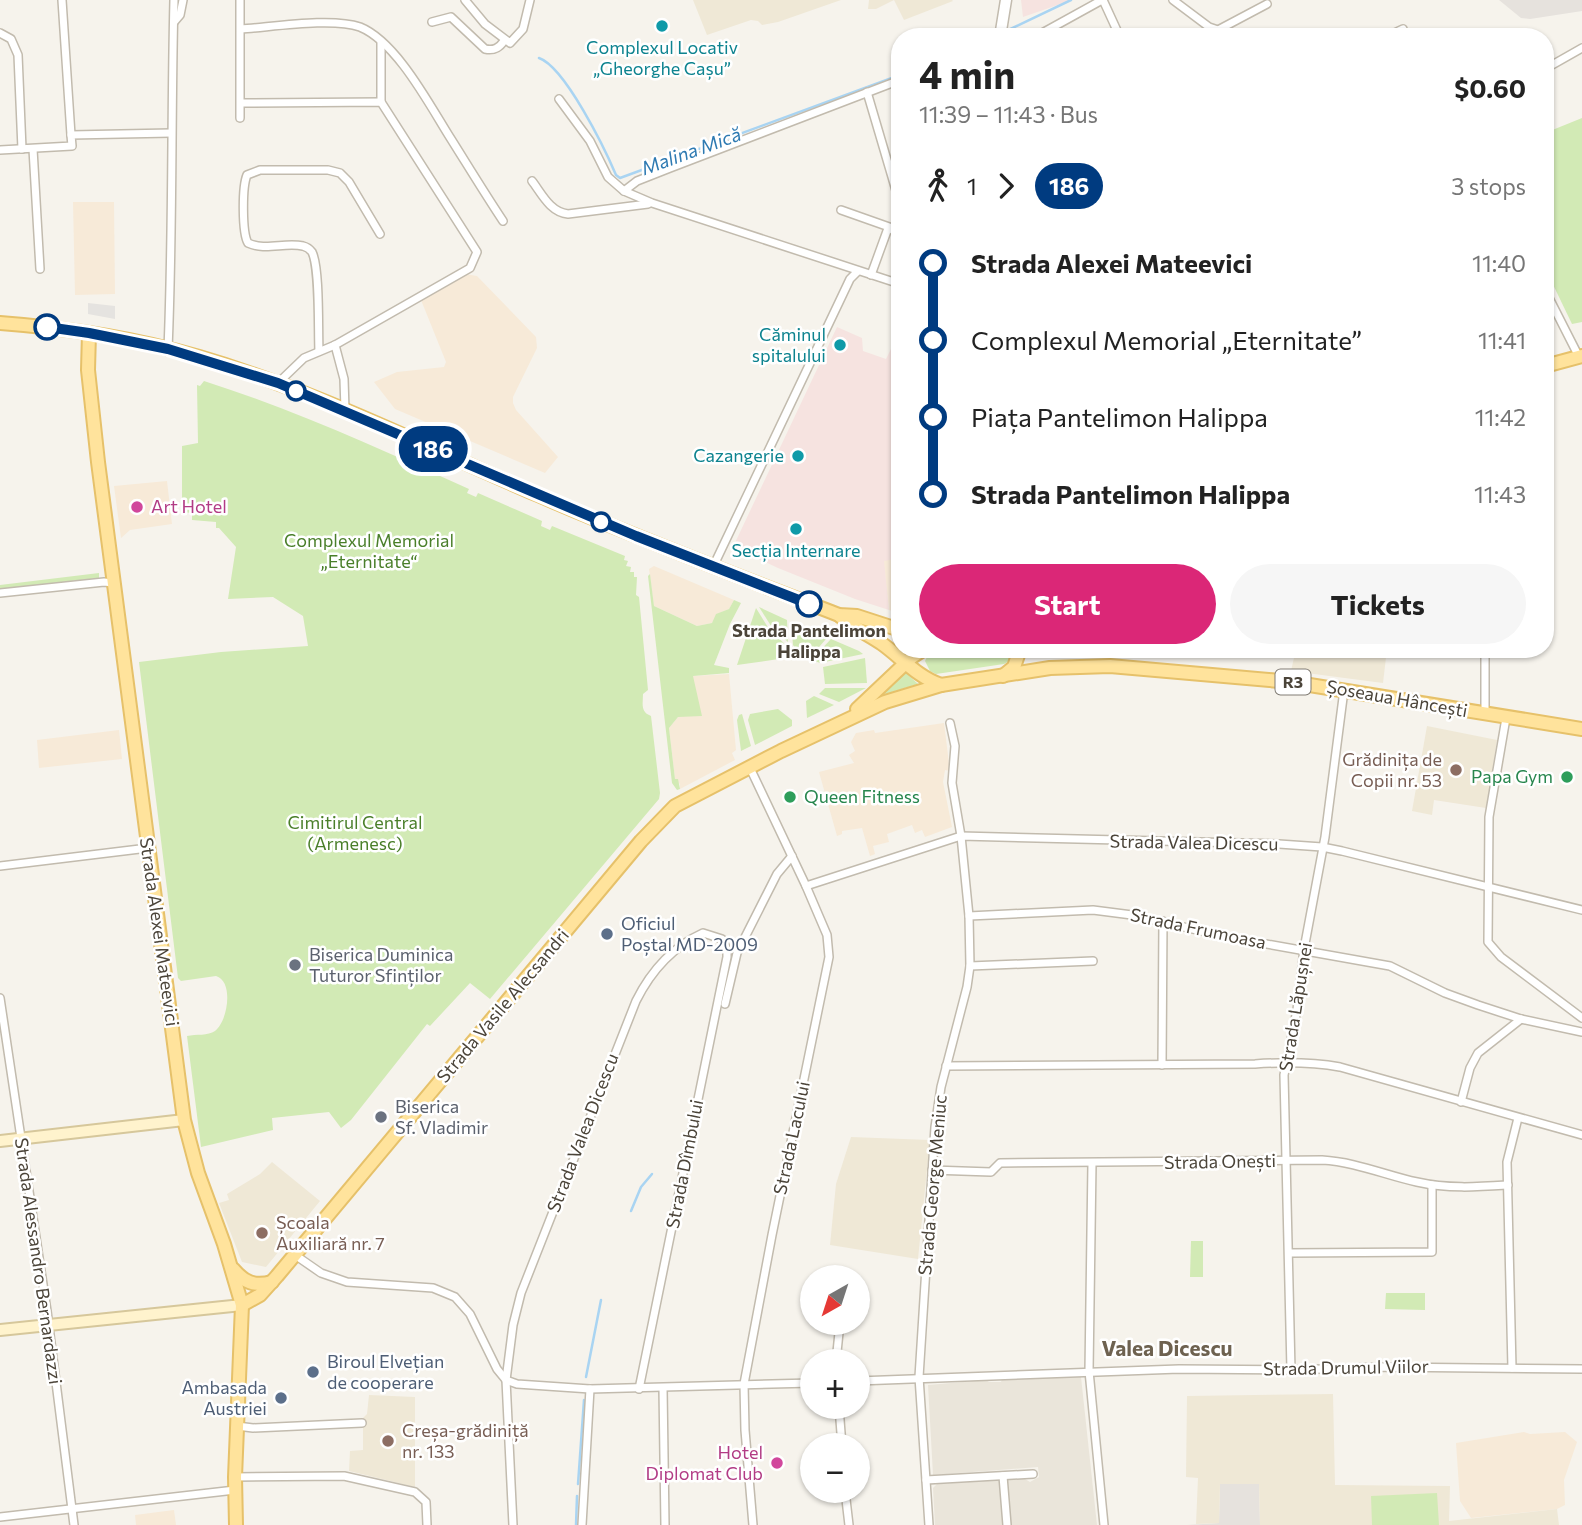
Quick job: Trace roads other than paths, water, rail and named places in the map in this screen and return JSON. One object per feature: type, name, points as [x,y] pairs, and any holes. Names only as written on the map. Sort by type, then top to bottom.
[{"type":"main road","points":[[0,323],[89,333],[168,349],[278,383],[713,567],[839,615],[857,616],[891,627]]},
{"type":"main road","name":"Strada Alexei Mateevici","points":[[89,333],[88,370],[113,583],[184,1121],[242,1306],[235,1477],[236,1525]]},
{"type":"main road","points":[[1554,364],[1581,357]]},
{"type":"main road","points":[[839,615],[852,628],[879,641],[891,651]]},
{"type":"main road","points":[[900,658],[928,679],[941,685]]},
{"type":"main road","points":[[839,722],[913,658]]},
{"type":"main road","points":[[921,658],[920,663],[928,679]]},
{"type":"main road","points":[[1003,677],[1014,667],[1017,658]]},
{"type":"main road","name":"Șoseaua Hâncești","points":[[1003,677],[1050,668],[1099,665],[1254,678],[1345,690],[1582,729]]},
{"type":"main road","name":"R3","points":[[941,685],[1003,677]]},
{"type":"main road","name":"Strada Vasile Alecsandri","points":[[242,1306],[260,1295],[272,1282],[653,826],[675,806],[839,722],[900,696],[941,685]]},
{"type":"main road","points":[[0,1141],[184,1121]]},
{"type":"main road","points":[[230,1265],[249,1283],[256,1285],[272,1282]]},
{"type":"main road","points":[[0,1330],[242,1306]]},
{"type":"street","points":[[0,150],[72,146],[62,0]]},
{"type":"street","points":[[168,349],[173,214],[171,133],[174,0]]},
{"type":"street","points":[[173,23],[180,15],[183,0]]},
{"type":"street","points":[[240,0],[240,118]]},
{"type":"street","points":[[465,0],[485,24],[510,43],[523,29],[530,0]]},
{"type":"street","points":[[1001,28],[1006,0]]},
{"type":"street","points":[[1051,28],[1102,0],[1116,28]]},
{"type":"street","points":[[1173,0],[1212,28]]},
{"type":"street","points":[[1222,28],[1267,4]]},
{"type":"street","points":[[432,22],[451,17],[485,49],[492,50],[504,41]]},
{"type":"street","points":[[241,29],[331,23],[359,27],[381,42],[413,78],[503,221]]},
{"type":"street","points":[[0,33],[12,39],[18,55],[22,149]]},
{"type":"street","points":[[278,383],[297,363],[335,345],[470,268],[474,263],[477,252],[474,245],[381,102],[381,42]]},
{"type":"street","points":[[1554,64],[1582,48]]},
{"type":"street","points":[[624,191],[637,181],[891,83]]},
{"type":"street","points":[[867,92],[891,173]]},
{"type":"street","points":[[559,99],[590,141],[608,177],[624,191],[652,204],[891,281]]},
{"type":"street","points":[[241,103],[381,102]]},
{"type":"street","points":[[71,135],[171,133]]},
{"type":"street","points":[[33,149],[40,269]]},
{"type":"street","points":[[319,351],[314,261],[311,251],[301,246],[256,246],[248,243],[245,234],[245,181],[251,173],[260,170],[328,170],[340,173],[349,182],[380,234]]},
{"type":"street","points":[[532,181],[552,208],[559,213],[652,204]]},
{"type":"street","points":[[841,210],[891,227]]},
{"type":"street","points":[[871,275],[887,232],[891,230]]},
{"type":"street","points":[[713,567],[850,279],[858,271]]},
{"type":"street","points":[[1554,307],[1581,357]]},
{"type":"street","points":[[335,345],[344,379],[345,411]]},
{"type":"street","points":[[0,593],[113,583]]},
{"type":"street","points":[[1485,658],[1485,714]]},
{"type":"street","name":"Strada Lăpușnei","points":[[1291,1370],[1284,1075],[1297,1010],[1304,949],[1345,690]]},
{"type":"street","points":[[1506,718],[1492,796],[1487,938],[1491,947],[1501,957],[1582,1018]]},
{"type":"street","name":"Strada George Meniuc","points":[[929,1525],[919,1377],[932,1170],[938,1105],[970,966],[969,916],[961,836],[952,783],[955,746],[950,723]]},
{"type":"street","name":"Strada Lacului","points":[[750,768],[827,934],[829,957],[744,1384],[753,1525]]},
{"type":"street","name":"Strada Valea Dicescu","points":[[806,886],[961,836],[1322,848],[1582,910]]},
{"type":"street","points":[[0,866],[148,848]]},
{"type":"street","points":[[725,1004],[737,953],[776,874],[792,856]]},
{"type":"street","name":"Strada Frumoasa","points":[[969,916],[1093,910],[1163,921],[1227,937],[1391,966],[1445,993],[1521,1019],[1582,1032]]},
{"type":"street","points":[[1162,1065],[1163,921]]},
{"type":"street","name":"Strada Valea Dicescu","points":[[513,1525],[506,1380],[513,1325],[521,1293],[636,1001],[652,974],[681,944],[703,933],[722,939]]},
{"type":"street","name":"Strada Dîmbului","points":[[639,1389],[727,957],[722,939]]},
{"type":"street","points":[[970,966],[1093,961]]},
{"type":"street","name":"Strada Alessandro Bernardazzi","points":[[0,998],[75,1525]]},
{"type":"street","points":[[1461,1102],[1470,1068],[1478,1053],[1521,1019]]},
{"type":"street","points":[[946,1066],[1287,1062],[1340,1067],[1582,1135]]},
{"type":"street","points":[[1511,1368],[1507,1162],[1518,1118]]},
{"type":"street","name":"Strada Onești","points":[[932,1170],[991,1171],[1000,1163],[1286,1160],[1345,1162],[1448,1188],[1508,1185]]},
{"type":"street","points":[[1092,1163],[1089,1371],[1104,1525]]},
{"type":"street","points":[[1290,1253],[1432,1252],[1432,1185]]},
{"type":"street","points":[[295,1255],[321,1273],[347,1282],[433,1288],[455,1297],[470,1314],[497,1369],[506,1380],[517,1384],[639,1389],[800,1383]]},
{"type":"street","name":"Strada Drumul Viilor","points":[[870,1380],[1179,1369],[1582,1369]]},
{"type":"street","points":[[663,1388],[665,1525]]},
{"type":"street","points":[[582,1525],[590,1389]]},
{"type":"street","points":[[237,1426],[253,1428],[362,1423]]},
{"type":"street","points":[[926,1480],[1033,1474]]},
{"type":"street","points":[[235,1477],[344,1476],[415,1492],[426,1502],[426,1525]]},
{"type":"street","points":[[1003,1476],[1007,1525]]},
{"type":"street","points":[[0,1517],[235,1490]]},
{"type":"street","points":[[846,1503],[849,1525]]},
{"type":"waterway","name":"Malina Mică","points":[[1012,28],[1071,0]]},
{"type":"waterway","name":"Malina Mică","points":[[539,58],[560,76],[572,92],[620,178],[891,78]]},
{"type":"waterway","points":[[631,1211],[641,1187],[652,1174]]},
{"type":"waterway","points":[[586,1377],[601,1300]]},
{"type":"waterway","points":[[578,1484],[584,1400]]},
{"type":"waterway","points":[[576,1525],[577,1496]]},
{"type":"place","name":"Complexul Locativ „Gheorghe Cașu”","points":[[662,26]]},
{"type":"place","name":"Căminul spitalului","points":[[840,345]]},
{"type":"place","name":"Cazangerie","points":[[798,456]]},
{"type":"place","name":"Art Hotel","points":[[137,507]]},
{"type":"place","name":"Secția Internare","points":[[796,529]]},
{"type":"place","name":"Strada Pantelimon Halippa","points":[[809,604]]},
{"type":"place","name":"Grădinița de Copii nr. 53","points":[[1456,770]]},
{"type":"place","name":"Papa Gym","points":[[1567,777]]},
{"type":"place","name":"Queen Fitness","points":[[790,797]]},
{"type":"place","name":"Oficiul Poștal MD-2009","points":[[607,934]]},
{"type":"place","name":"Biserica Duminica Tuturor Sfinților","points":[[295,965]]},
{"type":"place","name":"Biserica Sf. Vladimir","points":[[381,1117]]},
{"type":"place","name":"Școala Auxiliară nr. 7","points":[[262,1233]]},
{"type":"place","name":"Biroul Elvețian de cooperare","points":[[313,1372]]},
{"type":"place","name":"Ambasada Austriei","points":[[281,1398]]},
{"type":"place","name":"Creșa-grădiniță nr. 133","points":[[388,1441]]},
{"type":"place","name":"Hotel Diplomat Club","points":[[777,1463]]},
{"type":"district","name":"Valea Dicescu","points":[[1167,1349]]},
{"type":"park label","name":"Complexul Memorial „Eternitate“","points":[[369,551]]},
{"type":"park label","name":"Cimitirul Central (Armenesc)","points":[[355,833]]}]
